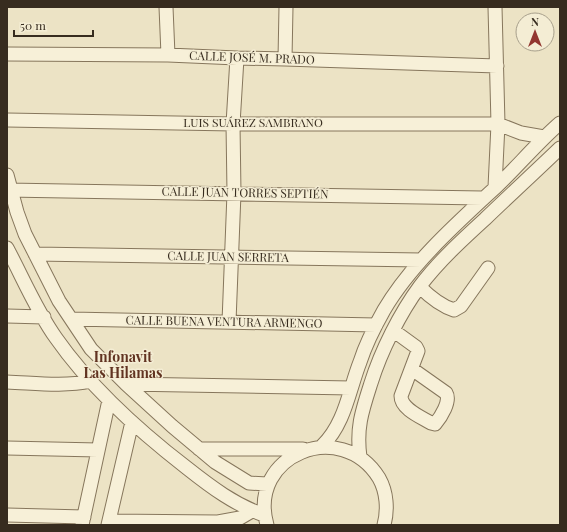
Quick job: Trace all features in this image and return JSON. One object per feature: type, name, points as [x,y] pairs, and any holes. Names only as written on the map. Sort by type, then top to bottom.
[{"type":"street","points":[[166,7],[168,55]]},
{"type":"street","points":[[284,59],[286,7]]},
{"type":"street","points":[[495,7],[498,124],[495,187]]},
{"type":"street","name":"CALLE JOSÉ M. PRADO","points":[[7,54],[168,55],[496,66]]},
{"type":"street","points":[[229,322],[234,193],[233,124],[237,58]]},
{"type":"street","name":"LUIS SUÁREZ SAMBRANO","points":[[7,120],[233,124],[498,124]]},
{"type":"street","points":[[322,446],[336,430],[359,362],[376,325],[397,291],[421,260],[482,198],[560,123]]},
{"type":"street","points":[[498,124],[521,133],[544,137]]},
{"type":"street","points":[[360,457],[358,440],[360,416],[375,370],[408,304],[420,287],[452,250],[560,148]]},
{"type":"street","points":[[7,175],[9,190],[25,234],[59,301],[91,349],[126,384],[199,449],[226,469],[249,483],[267,484]]},
{"type":"street","name":"CALLE JUAN TORRES SEPTIÉN","points":[[9,190],[482,198]]},
{"type":"street","points":[[8,250],[30,294],[55,337],[91,381],[109,400],[153,442],[221,494],[261,517]]},
{"type":"street","name":"CALLE JUAN SERRETA","points":[[35,254],[421,260]]},
{"type":"street","points":[[420,287],[428,295],[447,308],[454,310],[461,306],[488,268]]},
{"type":"street","points":[[7,316],[44,317]]},
{"type":"street","name":"CALLE BUENA VENTURA ARMENGO","points":[[71,319],[376,325]]},
{"type":"street","points":[[394,330],[416,347],[418,351],[412,369]]},
{"type":"street","points":[[7,382],[75,384],[91,381]]},
{"type":"street","points":[[126,384],[351,388]]},
{"type":"street","points":[[7,515],[83,521],[109,400]]},
{"type":"street","points":[[132,422],[108,523],[218,522],[240,518],[261,517]]},
{"type":"street","points":[[199,449],[307,449],[322,446],[342,449],[360,457],[373,469],[382,483],[386,500],[386,517],[384,525]]},
{"type":"street","points":[[7,448],[98,450]]},
{"type":"street","points":[[261,517],[267,484],[275,472],[289,458],[307,449]]},
{"type":"district","name":"Infonavit Las Hilamas","points":[[123,366]]}]
